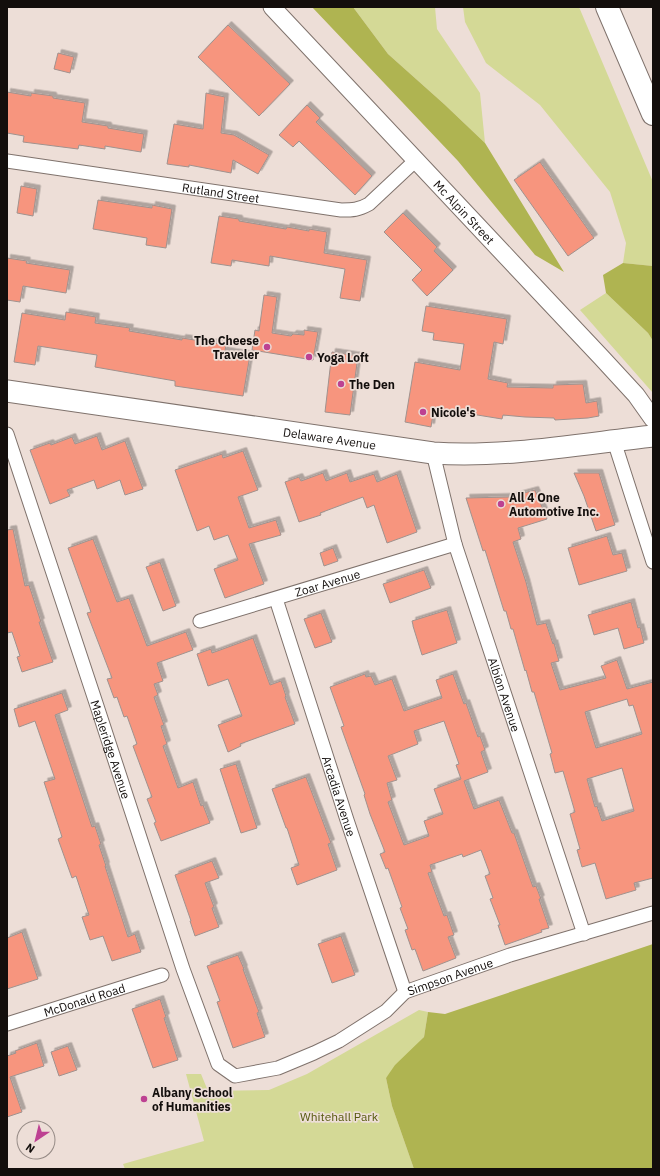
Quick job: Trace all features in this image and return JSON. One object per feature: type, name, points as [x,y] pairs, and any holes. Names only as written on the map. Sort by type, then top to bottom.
[{"type":"highway","points":[[606,7],[653,114]]},
{"type":"main road","name":"Delaware Avenue","points":[[7,391],[433,453],[458,455],[533,450],[653,436]]},
{"type":"street","name":"Mc Alpin Street","points":[[272,7],[601,357],[636,395],[653,419]]},
{"type":"street","name":"Rutland Street","points":[[7,161],[341,210],[352,210],[360,209],[369,204],[416,160]]},
{"type":"street","name":"Mapleridge Avenue","points":[[7,434],[183,969],[218,1064]]},
{"type":"street","points":[[614,441],[653,562]]},
{"type":"street","name":"Albion Avenue","points":[[433,453],[455,544],[584,934]]},
{"type":"street","name":"Zoar Avenue","points":[[200,621],[455,544]]},
{"type":"street","name":"Arcadia Avenue","points":[[276,599],[405,992]]},
{"type":"street","name":"Simpson Avenue","points":[[218,1064],[235,1076],[278,1068],[339,1041],[386,1011],[405,992],[510,955],[653,913]]},
{"type":"street","name":"McDonald Road","points":[[7,1024],[162,975]]},
{"type":"green space","points":[[312,7],[353,7],[388,54],[485,143],[564,272],[535,255],[458,161]]},
{"type":"green space","points":[[353,7],[435,7],[437,29],[480,93],[485,143],[388,54]]},
{"type":"green space","points":[[463,7],[579,7],[653,182],[653,266],[623,263],[626,243],[610,192],[540,105],[486,63],[465,22]]},
{"type":"green space","points":[[623,263],[653,266],[653,341],[648,333],[606,293],[603,275]]},
{"type":"green space","points":[[606,293],[648,333],[653,341],[653,393],[580,310]]},
{"type":"green space","points":[[653,944],[653,1169],[414,1169],[392,1106],[386,1078],[395,1065],[424,1037],[428,1012],[445,1014]]},
{"type":"green space","name":"Whitehall Park","points":[[419,1010],[428,1012],[424,1037],[386,1078],[392,1106],[414,1169],[125,1169],[123,1164],[204,1141],[186,1074],[201,1074],[208,1091],[269,1090],[307,1074]]},
{"type":"building","points":[[228,25],[290,84],[259,116],[198,57]]},
{"type":"building","points":[[58,53],[74,57],[70,73],[54,69]]},
{"type":"building","points":[[7,92],[31,96],[31,93],[53,96],[53,98],[85,103],[82,122],[144,134],[141,152],[105,146],[105,149],[79,145],[78,149],[23,142],[24,136],[7,133]]},
{"type":"building","points":[[206,93],[225,97],[221,133],[234,135],[269,155],[258,174],[233,160],[231,173],[189,165],[189,167],[167,164],[174,124],[203,129]]},
{"type":"building","points":[[307,105],[320,118],[316,122],[372,176],[355,195],[299,141],[293,147],[279,135]]},
{"type":"building","points":[[540,162],[594,238],[568,256],[514,180]]},
{"type":"building","points":[[21,186],[37,189],[33,216],[17,213]]},
{"type":"building","points":[[98,200],[152,208],[152,205],[172,209],[166,248],[146,245],[147,238],[93,229]]},
{"type":"building","points":[[403,213],[437,247],[434,251],[453,270],[427,296],[412,280],[422,270],[384,232]]},
{"type":"building","points":[[219,216],[286,229],[287,227],[309,231],[309,229],[327,232],[324,253],[367,260],[360,301],[340,298],[345,269],[270,256],[269,266],[232,260],[231,266],[211,263]]},
{"type":"building","points":[[7,258],[27,261],[26,263],[70,270],[66,293],[23,286],[20,302],[7,300]]},
{"type":"building","points":[[264,295],[277,297],[272,333],[291,336],[293,334],[304,335],[304,330],[318,332],[313,360],[252,350],[255,330],[259,331]]},
{"type":"building","points":[[426,306],[507,319],[503,344],[494,342],[488,379],[508,383],[507,387],[553,388],[553,385],[583,384],[586,403],[597,401],[599,416],[555,420],[554,418],[503,415],[502,419],[434,408],[431,427],[405,422],[415,362],[460,370],[464,344],[433,340],[434,333],[422,331]]},
{"type":"building","points":[[66,312],[96,317],[95,323],[130,328],[129,331],[182,340],[182,338],[226,345],[225,351],[250,355],[243,396],[175,386],[175,381],[95,367],[97,355],[38,346],[35,365],[14,362],[22,313],[65,320]]},
{"type":"building","name":"The Den","points":[[332,352],[358,356],[350,415],[325,412]]},
{"type":"building","points":[[97,436],[102,450],[125,441],[143,489],[125,495],[120,480],[97,489],[94,480],[67,490],[70,496],[50,504],[30,450],[50,443],[51,445],[72,437],[75,444]]},
{"type":"building","points":[[243,451],[258,490],[238,497],[249,528],[276,520],[281,535],[249,544],[264,584],[225,598],[214,569],[238,560],[228,535],[214,540],[209,526],[197,531],[175,470],[222,454],[223,458]]},
{"type":"building","points":[[323,473],[326,481],[347,473],[350,482],[374,474],[377,482],[397,474],[417,532],[387,543],[374,505],[367,508],[363,497],[320,513],[321,515],[299,522],[285,482],[299,477],[301,481]]},
{"type":"building","points":[[574,473],[599,473],[615,525],[596,531]]},
{"type":"building","points":[[535,490],[547,519],[518,528],[521,539],[513,542],[526,582],[537,625],[546,623],[553,644],[554,643],[559,661],[551,663],[560,690],[606,678],[601,666],[617,660],[627,689],[653,682],[653,878],[634,883],[636,890],[606,899],[595,863],[582,867],[577,850],[580,849],[570,814],[575,812],[563,771],[555,773],[550,754],[552,753],[534,692],[532,692],[513,629],[511,629],[506,611],[504,611],[485,550],[483,551],[466,498],[509,497]],"holes":[[[627,699],[629,706],[633,705],[642,734],[596,748],[585,712]],[[622,768],[634,811],[602,821],[597,806],[595,807],[587,779]]]},
{"type":"building","points":[[13,529],[25,586],[29,585],[41,622],[39,622],[53,662],[22,672],[17,657],[20,656],[12,632],[7,633],[7,530]]},
{"type":"building","points":[[607,536],[613,555],[622,553],[627,571],[579,585],[568,548]]},
{"type":"building","points":[[93,539],[117,602],[129,598],[147,646],[186,632],[193,650],[157,663],[163,681],[154,684],[158,695],[154,697],[164,725],[161,726],[167,744],[163,746],[178,788],[193,782],[201,806],[203,805],[210,823],[161,841],[154,823],[156,822],[147,799],[152,797],[133,746],[137,744],[127,716],[124,717],[117,697],[114,698],[107,679],[112,678],[87,613],[91,612],[68,548]]},
{"type":"building","points":[[333,548],[338,561],[324,566],[320,553]]},
{"type":"building","points":[[160,562],[176,606],[163,611],[146,567]]},
{"type":"building","points":[[424,570],[431,588],[390,603],[383,584]]},
{"type":"building","points":[[631,602],[644,643],[624,649],[618,628],[594,635],[588,615]]},
{"type":"building","points":[[447,610],[457,643],[422,655],[412,621]]},
{"type":"building","points":[[321,613],[332,642],[315,648],[304,619]]},
{"type":"building","points":[[253,638],[270,685],[281,681],[295,724],[240,744],[241,746],[228,752],[218,725],[242,716],[228,679],[208,686],[197,654],[211,649],[212,653]]},
{"type":"building","points":[[365,674],[366,677],[371,676],[375,685],[392,679],[404,711],[442,698],[436,680],[453,674],[464,704],[466,703],[478,737],[480,736],[485,750],[481,752],[488,772],[464,781],[474,809],[499,800],[512,833],[514,833],[533,887],[536,886],[549,928],[541,930],[542,932],[505,945],[498,925],[500,925],[490,899],[493,898],[485,876],[490,874],[481,850],[463,857],[462,854],[430,865],[432,872],[428,873],[444,916],[447,915],[454,935],[448,937],[456,958],[423,971],[415,949],[412,950],[405,930],[408,929],[400,908],[402,907],[388,868],[386,869],[380,854],[385,852],[370,814],[364,795],[365,794],[341,727],[344,726],[330,687]],"holes":[[[444,721],[459,764],[456,765],[461,779],[434,789],[443,814],[424,821],[429,836],[404,845],[388,802],[392,800],[387,783],[397,780],[388,756],[418,744],[414,731]]]},
{"type":"building","points":[[62,693],[68,710],[55,715],[92,827],[95,826],[101,844],[99,845],[105,866],[128,937],[135,934],[141,952],[112,961],[103,936],[90,940],[82,917],[89,915],[76,876],[72,878],[58,839],[62,837],[44,782],[55,779],[35,721],[19,727],[14,709]]},
{"type":"building","points":[[236,764],[257,828],[241,833],[220,769]]},
{"type":"building","points":[[306,777],[331,843],[328,844],[337,870],[297,885],[291,868],[299,865],[272,789]]},
{"type":"building","points":[[212,861],[219,878],[205,883],[214,907],[212,908],[219,927],[195,936],[175,875]]},
{"type":"building","points":[[22,932],[38,979],[7,989],[7,938]]},
{"type":"building","points":[[341,936],[355,975],[332,983],[318,944]]},
{"type":"building","points":[[238,955],[259,1012],[257,1013],[265,1037],[233,1048],[217,1002],[220,1001],[207,966]]},
{"type":"building","points":[[160,999],[166,1017],[164,1018],[178,1060],[153,1068],[132,1009]]},
{"type":"building","points":[[37,1043],[44,1066],[10,1077],[22,1112],[7,1117],[7,1056],[16,1053],[15,1051]]},
{"type":"building","points":[[68,1046],[77,1070],[59,1076],[51,1052]]},
{"type":"place","name":"The Cheese Traveler","points":[[267,347]]},
{"type":"place","name":"Yoga Loft","points":[[309,357]]},
{"type":"place","name":"The Den","points":[[341,384]]},
{"type":"place","name":"Nicole's","points":[[423,412]]},
{"type":"place","name":"All 4 One Automotive Inc.","points":[[501,504]]},
{"type":"place","name":"Albany School of Humanities","points":[[144,1099]]}]
